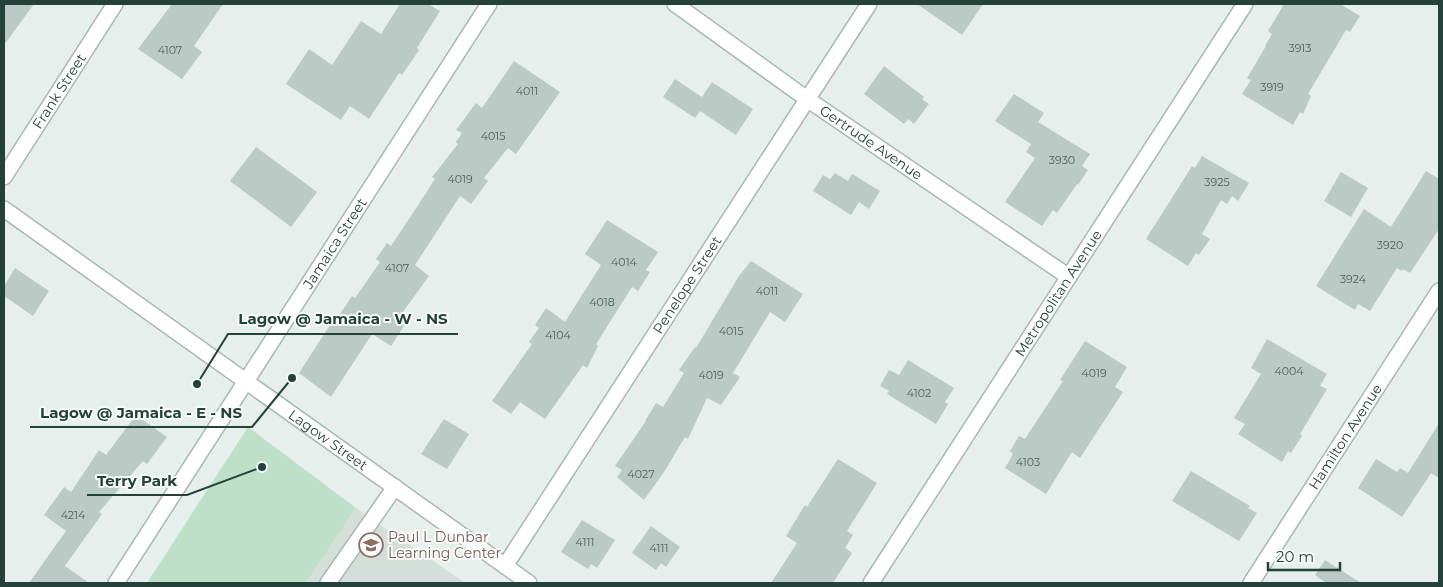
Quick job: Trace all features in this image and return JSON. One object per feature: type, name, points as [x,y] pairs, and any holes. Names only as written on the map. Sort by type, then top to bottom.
[{"type":"street","name":"Frank Street","points":[[4,177],[115,4]]},
{"type":"street","name":"Jamaica Street","points":[[116,583],[489,4]]},
{"type":"street","name":"Gertrude Avenue","points":[[675,4],[807,100],[1069,277]]},
{"type":"street","name":"Penelope Street","points":[[505,566],[869,4]]},
{"type":"street","name":"Metropolitan Avenue","points":[[871,583],[1245,4]]},
{"type":"street","name":"Lagow Street","points":[[4,209],[528,583]]},
{"type":"street","name":"Hamilton Avenue","points":[[1250,583],[1439,291]]},
{"type":"street","points":[[328,583],[395,487]]},
{"type":"shaded area","name":"Paul L Dunbar Learning Center","points":[[356,508],[465,583],[306,583]]},
{"type":"green space","points":[[248,427],[356,508],[306,583],[147,583]]},
{"type":"building","points":[[4,4],[34,4],[4,45]]},
{"type":"building","points":[[172,4],[223,4],[194,46],[202,52],[182,79],[138,49]]},
{"type":"building","points":[[400,4],[428,4],[440,11],[417,48],[419,50],[402,75],[399,73],[369,119],[350,106],[341,120],[286,84],[309,49],[332,65],[361,21],[381,34]]},
{"type":"building","points":[[917,4],[983,4],[962,35]]},
{"type":"building","points":[[1284,4],[1340,4],[1360,16],[1350,32],[1346,30],[1308,94],[1311,96],[1303,114],[1300,112],[1293,125],[1242,94],[1251,80],[1247,78],[1272,34],[1268,31]]},
{"type":"building","points":[[514,61],[560,92],[516,154],[508,148],[484,178],[488,181],[471,204],[460,196],[415,265],[429,276],[403,312],[410,317],[391,346],[372,334],[331,397],[299,373],[330,325],[332,326],[352,296],[355,298],[380,262],[376,259],[387,243],[391,246],[435,179],[432,177],[458,144],[456,142],[462,133],[456,130],[476,103],[482,108]]},
{"type":"building","points":[[884,66],[924,97],[922,99],[929,104],[914,124],[908,119],[904,124],[864,94]]},
{"type":"building","points":[[675,79],[702,97],[712,82],[753,109],[736,135],[700,111],[695,118],[663,97]]},
{"type":"building","points":[[1014,94],[1044,113],[1038,122],[1090,154],[1082,166],[1088,170],[1078,185],[1057,213],[1053,210],[1042,226],[1005,202],[1035,158],[1026,152],[1031,144],[995,121]]},
{"type":"building","points":[[256,147],[317,192],[291,227],[230,181]]},
{"type":"building","points":[[1202,156],[1249,183],[1238,201],[1232,196],[1227,204],[1221,200],[1202,234],[1210,239],[1199,255],[1196,253],[1188,266],[1146,239],[1192,166],[1195,168]]},
{"type":"building","points":[[1426,171],[1439,179],[1439,229],[1410,273],[1397,268],[1370,311],[1358,304],[1355,310],[1316,286],[1364,209],[1391,227]]},
{"type":"building","points":[[1341,172],[1368,188],[1351,217],[1324,201]]},
{"type":"building","points":[[835,173],[848,181],[852,174],[880,191],[869,209],[859,202],[851,215],[813,191],[823,175],[830,179]]},
{"type":"building","points":[[607,220],[658,252],[646,270],[650,272],[638,291],[632,287],[596,344],[598,346],[587,368],[583,365],[545,419],[520,402],[511,414],[492,401],[532,344],[529,342],[539,328],[535,325],[546,308],[565,322],[601,265],[585,254]]},
{"type":"building","points":[[751,261],[803,294],[785,322],[770,312],[733,373],[740,377],[721,405],[707,398],[688,439],[685,437],[644,500],[617,477],[622,470],[615,466],[656,403],[663,407],[684,373],[679,370],[696,348],[739,276]]},
{"type":"building","points":[[15,268],[49,291],[33,316],[4,296],[4,286]]},
{"type":"building","points":[[1267,339],[1327,374],[1320,386],[1327,389],[1300,434],[1302,436],[1291,453],[1288,451],[1282,462],[1238,434],[1245,424],[1234,418],[1261,374],[1251,368]]},
{"type":"building","points":[[1085,341],[1127,367],[1115,387],[1123,392],[1080,458],[1072,452],[1046,494],[1005,468],[1013,454],[1010,451],[1019,436],[1025,439],[1063,381],[1060,380]]},
{"type":"building","points":[[908,360],[954,388],[945,402],[948,404],[936,424],[887,394],[889,391],[880,386],[889,370],[899,375]]},
{"type":"building","points":[[136,415],[167,437],[147,464],[143,461],[99,512],[102,514],[65,566],[89,583],[29,583],[66,531],[44,515],[64,487],[71,492],[99,450],[106,455]]},
{"type":"building","points":[[444,419],[469,434],[447,469],[421,454]]},
{"type":"building","points":[[1439,423],[1439,478],[1431,473],[1402,517],[1358,488],[1376,459],[1397,472],[1400,468],[1408,473]]},
{"type":"building","points":[[838,459],[877,483],[847,531],[853,535],[845,548],[852,553],[833,583],[771,583],[797,543],[786,536],[805,505],[807,507]]},
{"type":"building","points":[[1191,471],[1250,506],[1248,508],[1257,513],[1239,541],[1172,501]]},
{"type":"building","points":[[582,520],[615,540],[597,568],[591,564],[588,569],[561,552]]},
{"type":"building","points":[[651,526],[680,547],[666,567],[661,563],[656,570],[632,553]]},
{"type":"building","points":[[1325,560],[1361,583],[1326,583],[1315,575]]},
{"type":"place","name":"Lagow @ Jamaica - E - NS","points":[[292,378]]},
{"type":"place","name":"Lagow @ Jamaica - W - NS","points":[[197,384]]},
{"type":"place","name":"Terry Park","points":[[262,467]]},
{"type":"place","name":"Paul L Dunbar Learning Center","points":[[371,545]]}]
